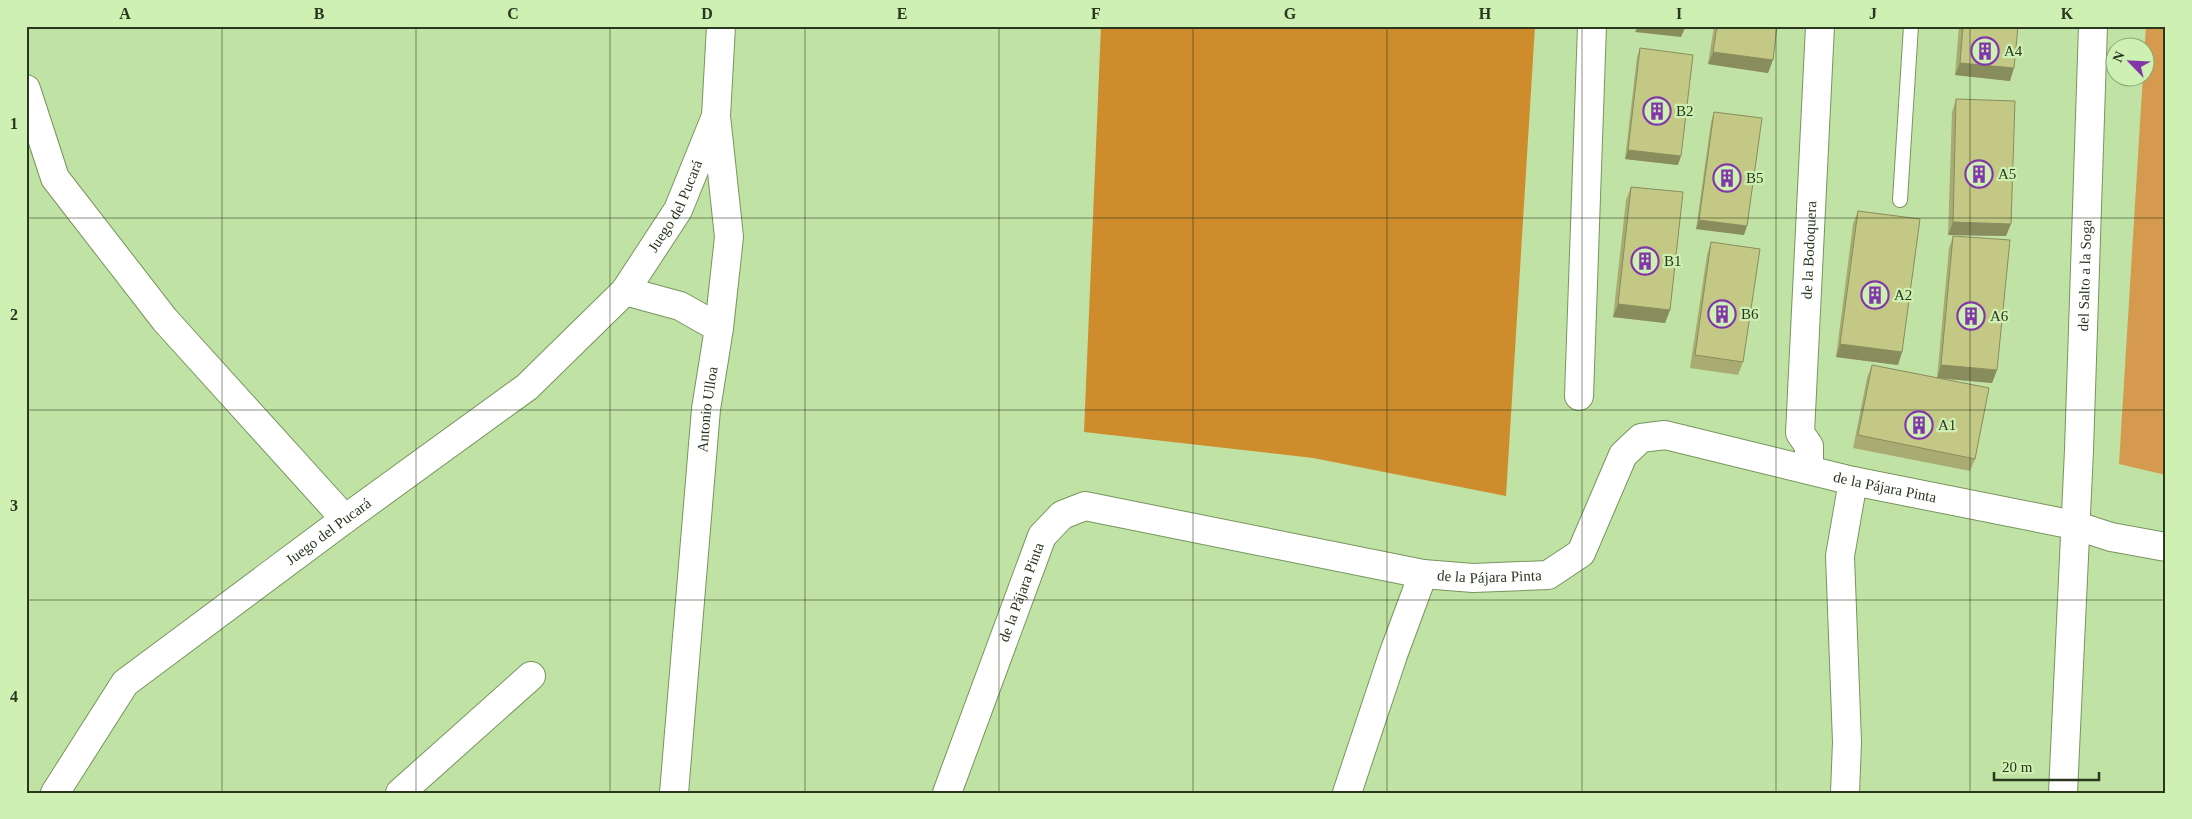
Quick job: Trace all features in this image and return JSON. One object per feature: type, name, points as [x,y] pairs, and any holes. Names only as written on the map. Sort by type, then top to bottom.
[{"type":"street","name":"Antonio Ulloa","points":[[674,793],[706,409],[720,328],[729,237],[716,116],[721,26]]},
{"type":"street","points":[[1579,396],[1592,26]]},
{"type":"street","name":"de la Bodoquera","points":[[1809,469],[1810,446],[1800,433],[1820,26]]},
{"type":"street","name":"del Salto a la Soga","points":[[2063,793],[2074,525],[2080,441],[2094,26]]},
{"type":"street","points":[[26,89],[55,178],[165,320],[345,519]]},
{"type":"street","name":"Juego del Pucará","points":[[55,793],[125,683],[345,519],[527,387],[625,291],[678,210],[716,116]]},
{"type":"street","points":[[625,291],[680,306],[720,328]]},
{"type":"street","name":"de la Pájara Pinta","points":[[948,792],[1042,536],[1062,515],[1085,506],[1423,574],[1473,578],[1548,575],[1581,553],[1623,455],[1641,438],[1665,435],[1853,481],[2074,525],[2111,537],[2166,547]]},
{"type":"street","points":[[1845,793],[1847,742],[1840,556],[1853,481]]},
{"type":"street","points":[[1346,793],[1423,574]]},
{"type":"street","points":[[400,793],[530,676]]},
{"type":"lane","points":[[1900,200],[1911,26]]},
{"type":"shaded area","points":[[1101,26],[1535,26],[1506,496],[1313,458],[1084,432]]},
{"type":"shaded area","points":[[2146,26],[2166,26],[2166,475],[2119,464],[2142,88],[2154,88],[2154,38],[2145,38]]},
{"type":"building","points":[[1717,26],[1777,26],[1773,60],[1713,52]]},
{"type":"building","name":"A4","points":[[1963,26],[2018,26],[2014,68],[1960,63]]},
{"type":"building","name":"B2","points":[[1640,48],[1693,55],[1681,156],[1628,150]]},
{"type":"building","name":"A5","points":[[1956,99],[2015,101],[2011,224],[1953,222]]},
{"type":"building","name":"B5","points":[[1714,112],[1762,118],[1747,226],[1699,220]]},
{"type":"building","name":"B1","points":[[1631,187],[1683,192],[1670,310],[1618,304]]},
{"type":"building","name":"A2","points":[[1858,211],[1920,219],[1902,352],[1840,344]]},
{"type":"building","name":"A6","points":[[1953,236],[2010,240],[1997,370],[1941,365]]},
{"type":"building","name":"B6","points":[[1711,242],[1760,249],[1743,362],[1695,355]]},
{"type":"building","name":"A1","points":[[1872,365],[1989,388],[1975,459],[1858,435]]},
{"type":"place","name":"A4","points":[[1985,51]]},
{"type":"place","name":"B2","points":[[1657,111]]},
{"type":"place","name":"A5","points":[[1979,174]]},
{"type":"place","name":"B5","points":[[1727,178]]},
{"type":"place","name":"B1","points":[[1645,261]]},
{"type":"place","name":"A2","points":[[1875,295]]},
{"type":"place","name":"B6","points":[[1722,314]]},
{"type":"place","name":"A6","points":[[1971,316]]},
{"type":"place","name":"A1","points":[[1919,425]]}]
